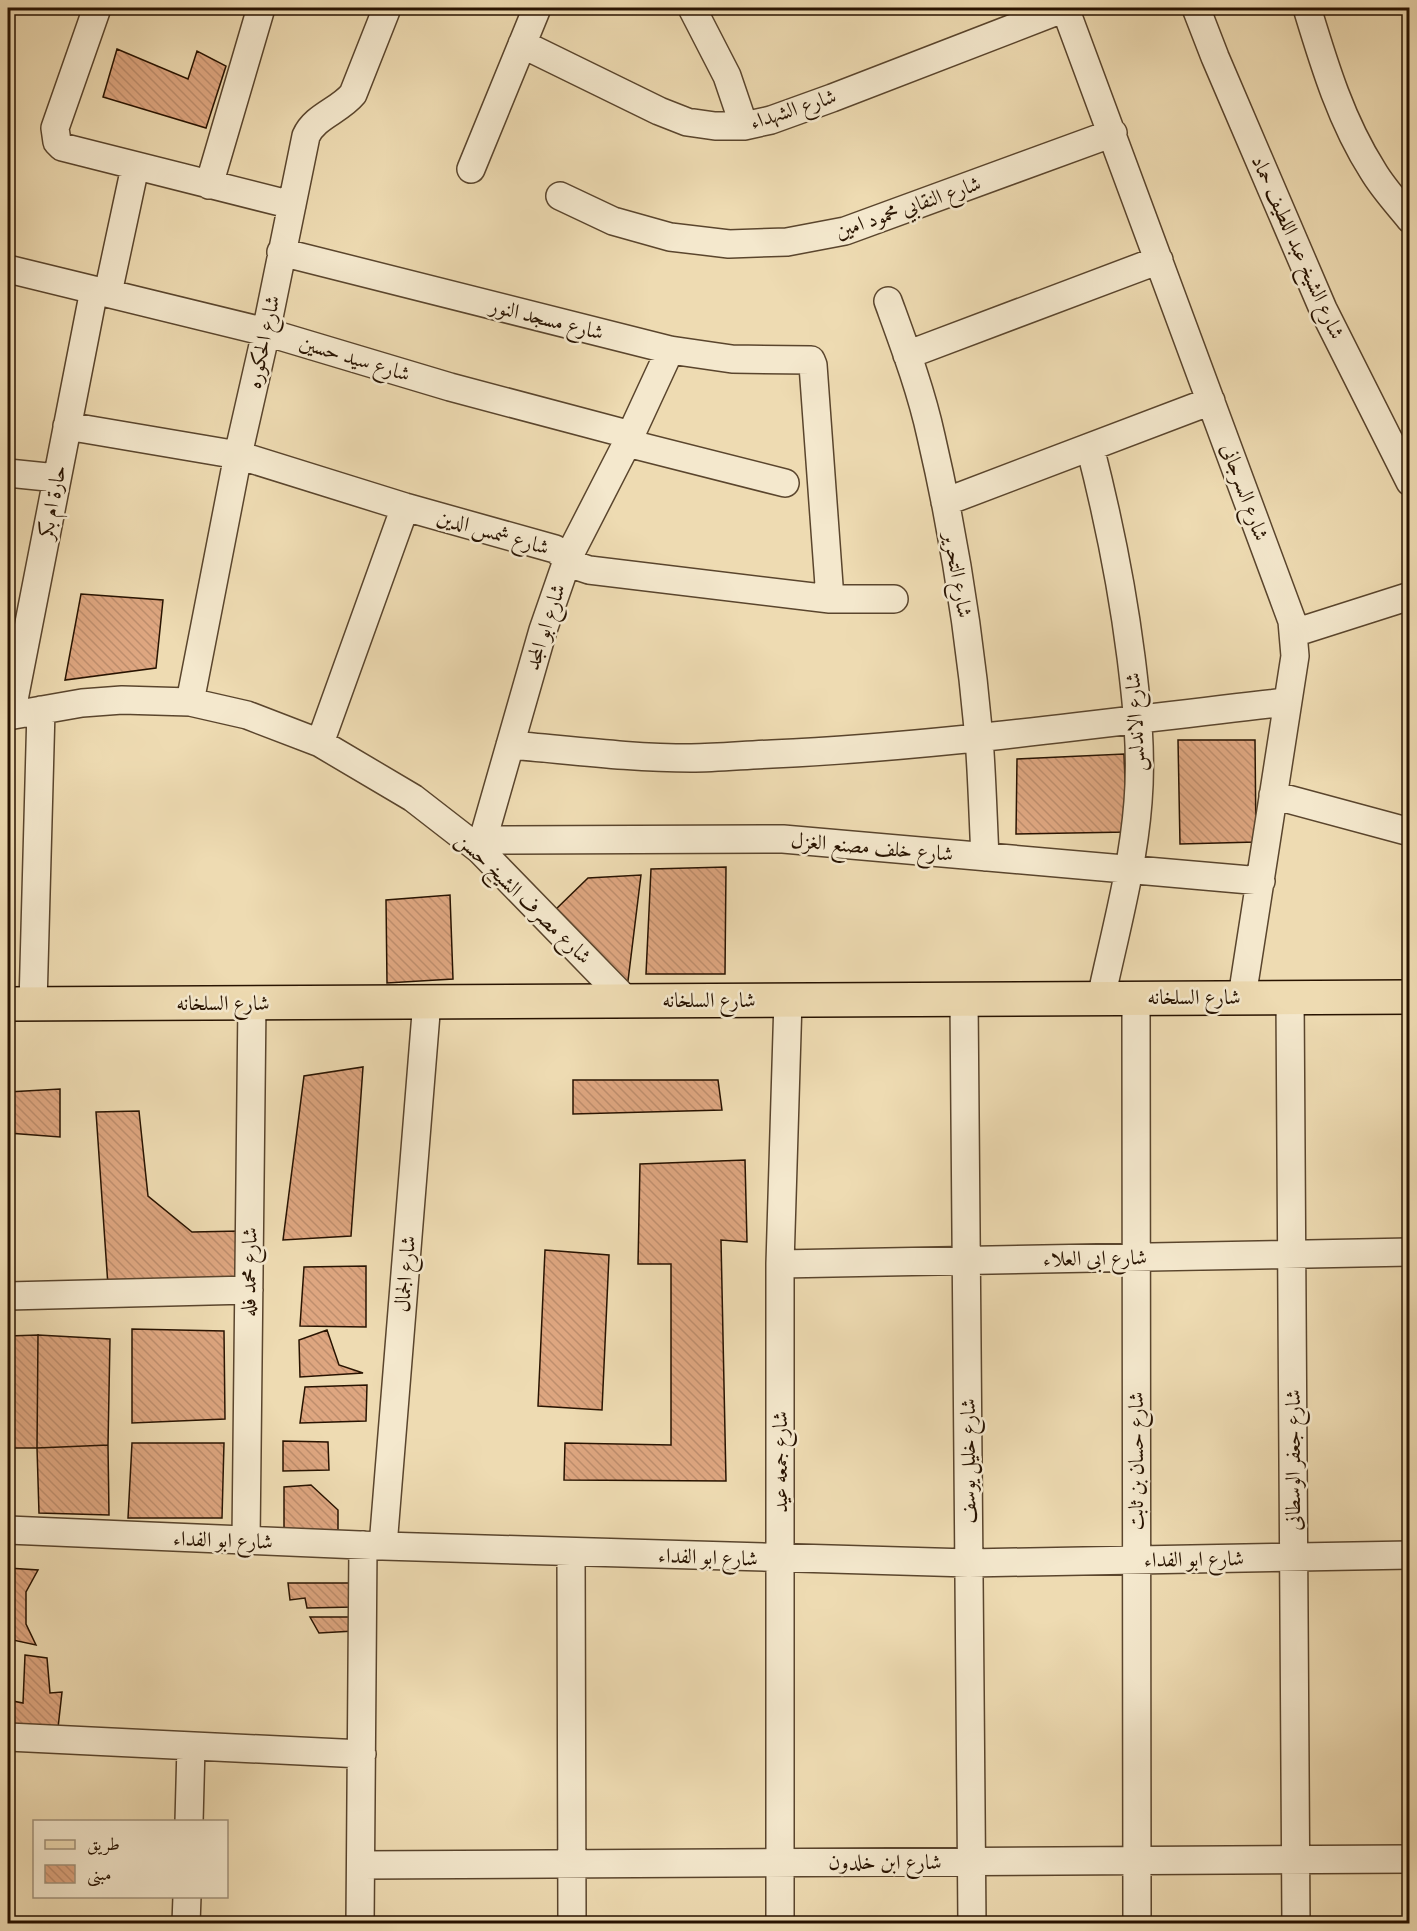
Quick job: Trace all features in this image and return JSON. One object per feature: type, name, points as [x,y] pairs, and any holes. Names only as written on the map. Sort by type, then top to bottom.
[{"type":"main road","name":"شارع السلخانه","points":[[20,1004],[1410,997]]},
{"type":"street","points":[[97,8],[55,128],[57,142],[62,147],[135,167],[292,205]]},
{"type":"street","points":[[209,184],[261,8]]},
{"type":"street","name":"شارع الحكوره","points":[[190,702],[238,455],[308,131],[353,94],[387,8]]},
{"type":"street","points":[[471,169],[537,8]]},
{"type":"street","points":[[692,8],[727,76],[744,126]]},
{"type":"street","name":"شارع الشهداء","points":[[522,44],[659,111],[687,122],[715,126],[744,126],[771,120],[832,98],[1065,8]]},
{"type":"street","name":"شارع السرجانى","points":[[1065,8],[1289,609],[1294,633],[1295,656],[1286,702],[1242,997]]},
{"type":"street","name":"شارع الشيخ عبد اللطيف حماد","points":[[1196,8],[1323,309],[1406,469]]},
{"type":"street","points":[[1307,8],[1323,63],[1353,137],[1373,172],[1410,219]]},
{"type":"street","name":"شارع النقابي محمود امين","points":[[560,196],[613,221],[670,237],[729,244],[787,242],[845,231],[1113,133]]},
{"type":"street","name":"حارة ام بكر","points":[[9,716],[67,426],[135,167]]},
{"type":"street","name":"شارع مسجد النور","points":[[281,252],[670,350],[732,359],[812,361],[830,598]]},
{"type":"street","points":[[908,355],[1160,260]]},
{"type":"street","name":"شارع سيد حسين","points":[[8,268],[266,332],[785,483]]},
{"type":"street","name":"شارع التحرير","points":[[888,301],[908,355],[931,434],[967,625],[979,739],[984,857]]},
{"type":"street","name":"شارع ابو المجد","points":[[482,845],[543,630],[568,558],[629,439],[670,350]]},
{"type":"street","points":[[945,502],[1211,401]]},
{"type":"street","name":"شارع شمس الدين","points":[[67,426],[238,455],[405,507],[555,549],[578,566],[589,570],[830,598],[894,599]]},
{"type":"street","name":"شارع الاندلس","points":[[1090,447],[1110,525],[1125,606],[1139,718],[1138,801],[1129,870],[1101,998]]},
{"type":"street","points":[[8,473],[57,478]]},
{"type":"street","points":[[320,743],[405,507]]},
{"type":"street","points":[[1294,633],[1410,596]]},
{"type":"street","name":"شارع مصرف الشيخ حسن","points":[[9,716],[81,703],[122,700],[190,702],[247,715],[320,743],[413,798],[482,845],[627,1001]]},
{"type":"street","points":[[510,745],[690,758],[862,750],[979,739],[1286,702]]},
{"type":"street","points":[[20,1004],[41,710]]},
{"type":"street","points":[[1273,795],[1410,832]]},
{"type":"street","name":"شارع خلف مصنع الغزل","points":[[482,845],[783,839],[1261,881]]},
{"type":"street","name":"شارع جعفر الوسطانى","points":[[1290,997],[1296,1923]]},
{"type":"street","name":"شارع حسان بن ثابت","points":[[1136,998],[1137,1923]]},
{"type":"street","name":"شارع خليل يوسف","points":[[964,999],[972,1923]]},
{"type":"street","name":"شارع جمعه عيد","points":[[780,1923],[780,1264],[788,1000]]},
{"type":"street","name":"شارع الجمال","points":[[360,1923],[362,1754],[373,1546],[427,1001]]},
{"type":"street","name":"شارع محمد فله","points":[[246,1541],[252,1002]]},
{"type":"street","name":"شارع ابى العلاء","points":[[780,1264],[1410,1252]]},
{"type":"street","points":[[8,1296],[249,1290]]},
{"type":"street","name":"شارع ابو الفداء","points":[[8,1530],[373,1546],[969,1563],[1410,1555]]},
{"type":"street","points":[[571,1552],[572,1923]]},
{"type":"street","points":[[8,1737],[362,1754]]},
{"type":"street","points":[[189,1820],[191,1746]]},
{"type":"street","name":"شارع ابن خلدون","points":[[361,1865],[1410,1859]]},
{"type":"street","points":[[186,1923],[187,1898]]},
{"type":"building","points":[[117,49],[188,79],[197,51],[226,66],[206,128],[103,97]]},
{"type":"building","points":[[81,594],[163,600],[156,668],[65,680]]},
{"type":"building","points":[[1178,740],[1255,740],[1256,842],[1180,844]]},
{"type":"building","points":[[1124,754],[1127,832],[1016,834],[1017,759]]},
{"type":"building","points":[[726,867],[725,974],[646,974],[651,869]]},
{"type":"building","points":[[641,875],[627,989],[553,912],[588,878]]},
{"type":"building","points":[[450,895],[453,979],[387,983],[386,900]]},
{"type":"building","points":[[363,1067],[351,1236],[283,1240],[304,1076]]},
{"type":"building","points":[[573,1080],[718,1080],[722,1110],[573,1114]]},
{"type":"building","points":[[60,1089],[60,1137],[8,1133],[8,1092]]},
{"type":"building","points":[[139,1111],[148,1196],[192,1232],[241,1231],[240,1282],[108,1286],[96,1112]]},
{"type":"building","points":[[745,1160],[747,1242],[721,1240],[726,1481],[564,1480],[565,1443],[671,1445],[671,1264],[638,1264],[640,1164]]},
{"type":"building","points":[[545,1250],[609,1255],[602,1410],[538,1406]]},
{"type":"building","points":[[366,1266],[366,1327],[300,1326],[304,1267]]},
{"type":"building","points":[[132,1329],[224,1331],[225,1419],[132,1423]]},
{"type":"building","points":[[327,1330],[339,1365],[363,1373],[300,1377],[299,1340]]},
{"type":"building","points":[[38,1335],[37,1448],[8,1448],[8,1336]]},
{"type":"building","points":[[38,1335],[110,1339],[108,1445],[37,1448]]},
{"type":"building","points":[[367,1385],[366,1421],[300,1423],[305,1387]]},
{"type":"building","points":[[283,1441],[328,1442],[329,1470],[283,1471]]},
{"type":"building","points":[[132,1443],[224,1443],[222,1518],[128,1518]]},
{"type":"building","points":[[108,1445],[109,1515],[39,1513],[37,1448]]},
{"type":"building","points":[[8,1448],[10,1448],[11,1515],[8,1515]]},
{"type":"building","points":[[311,1485],[338,1510],[338,1532],[284,1533],[284,1487]]},
{"type":"building","points":[[8,1568],[38,1570],[26,1592],[26,1624],[36,1645],[8,1639]]},
{"type":"building","points":[[288,1583],[354,1583],[353,1607],[307,1608],[305,1598],[290,1600]]},
{"type":"building","points":[[310,1617],[352,1617],[354,1631],[319,1633]]},
{"type":"building","points":[[25,1655],[47,1658],[50,1693],[62,1692],[58,1728],[8,1727],[8,1657],[13,1701],[23,1703]]}]
